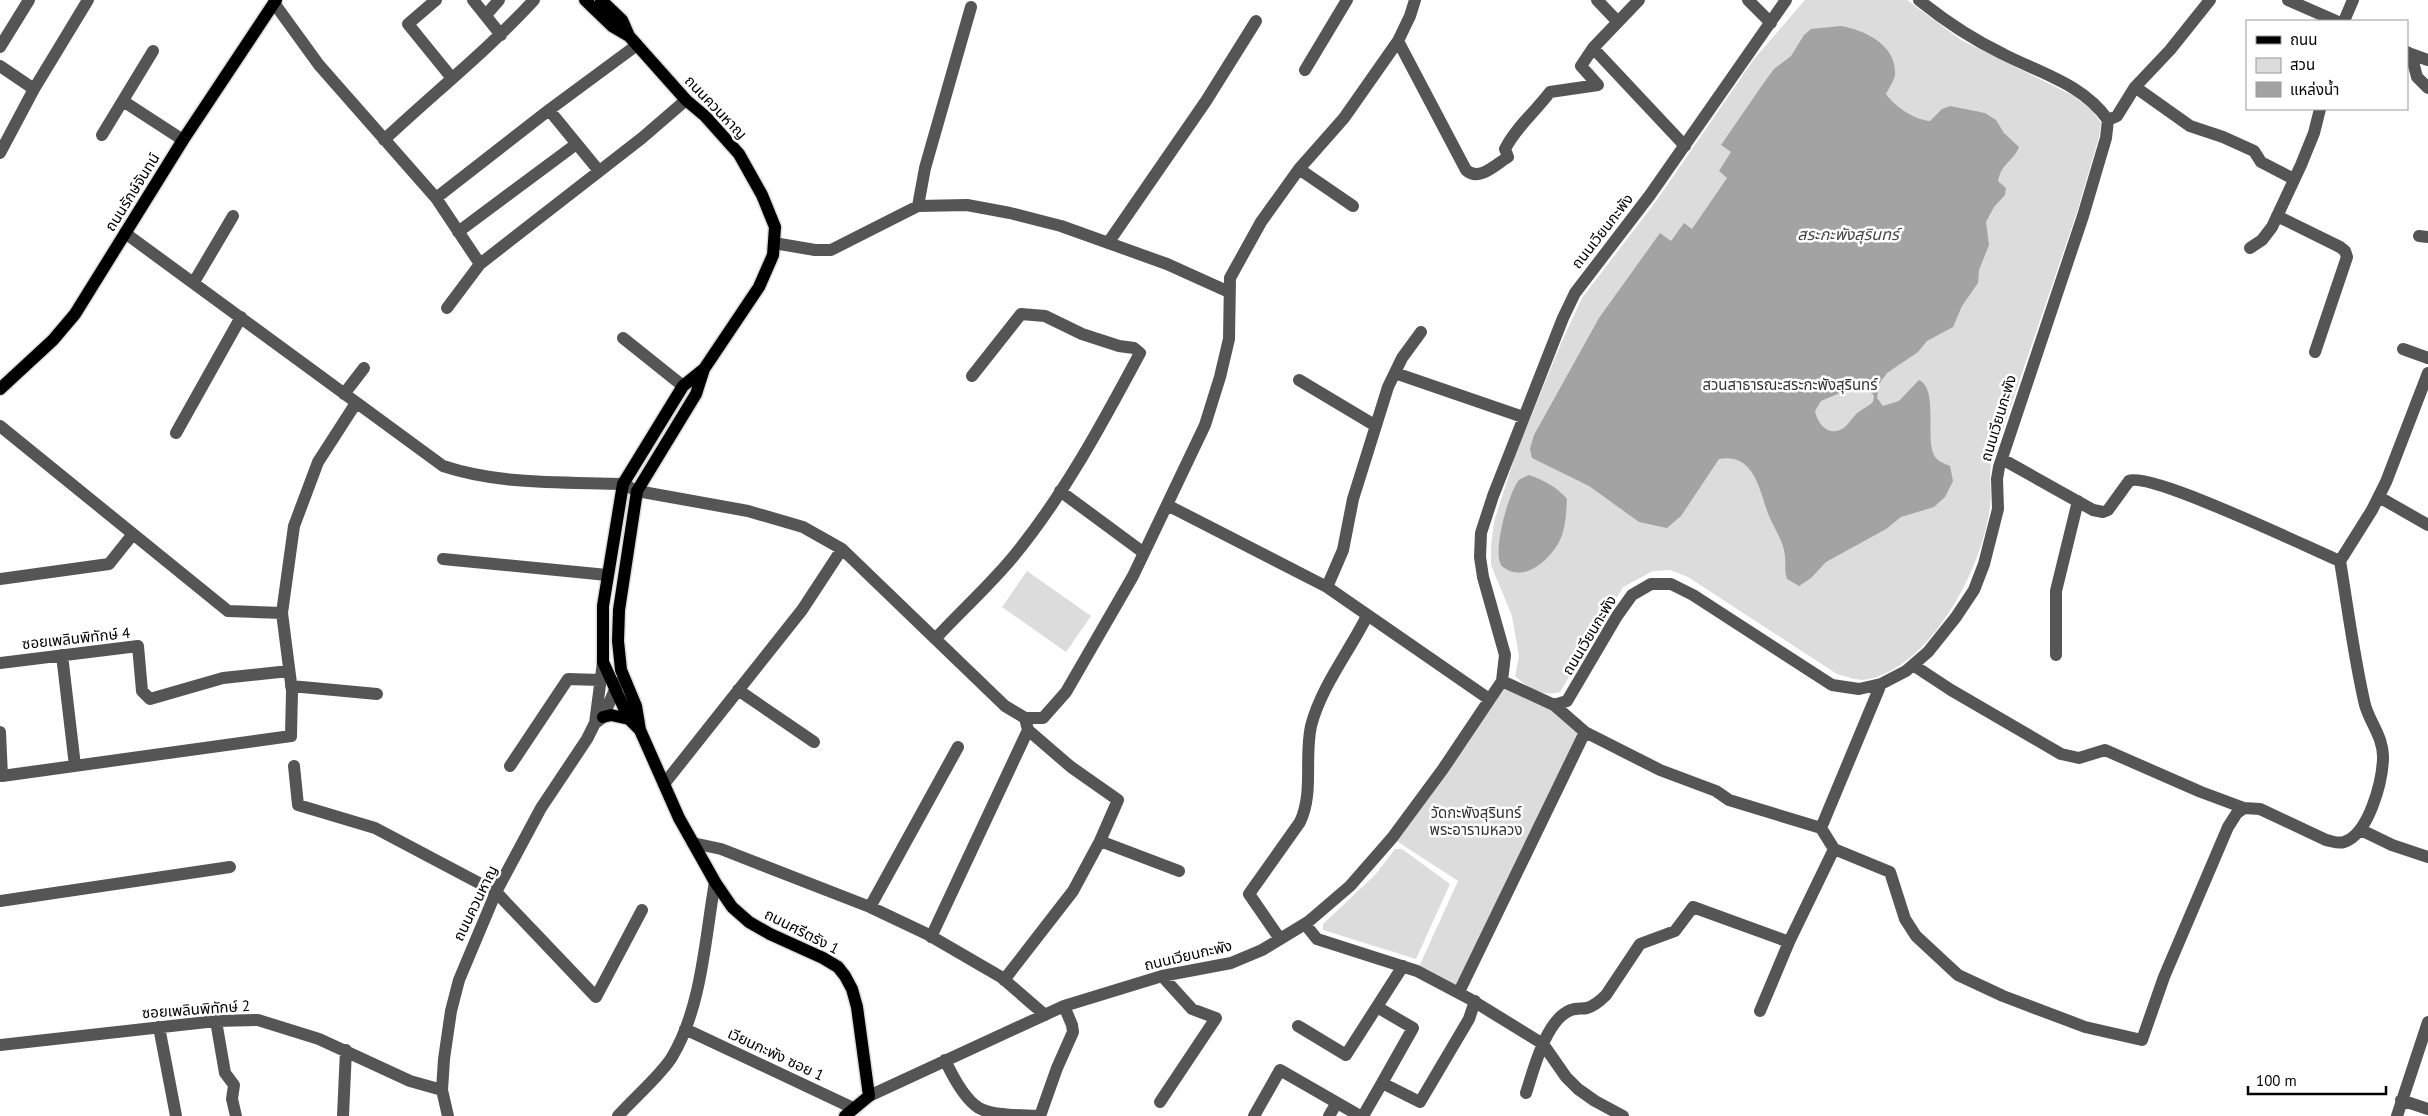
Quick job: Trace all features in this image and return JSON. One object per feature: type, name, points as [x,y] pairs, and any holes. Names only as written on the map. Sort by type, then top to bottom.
[{"type":"main road","name":"ถนนควนหาญ","points":[[585,0],[612,26],[633,41],[686,100],[705,116],[739,154],[762,195],[775,226],[773,255],[759,287],[704,369],[684,386],[622,484],[603,606],[604,662]]},
{"type":"main road","name":"ถนนควนหาญ","points":[[601,0],[611,6],[622,20],[633,41]]},
{"type":"main road","name":"ถนนรักษ์จันทน์","points":[[0,389],[53,340],[64,327],[126,233],[183,140],[275,1]]},
{"type":"main road","name":"ถนนควนหาญ","points":[[620,670],[618,610],[637,491],[696,394],[704,369]]},
{"type":"main road","name":"ถนนศรีตรัง 1","points":[[604,662],[628,719],[640,730]]},
{"type":"main road","name":"ถนนศรีตรัง 1","points":[[620,670],[636,706],[640,730],[679,818],[715,882],[732,907],[749,922],[770,934],[823,958],[838,967],[845,976],[852,989],[857,1007],[870,1096]]},
{"type":"main road","points":[[599,720],[611,716],[628,719]]},
{"type":"main road","name":"ถนนเวียนกะพัง","points":[[849,1112],[870,1096]]},
{"type":"street","points":[[0,47],[29,0]]},
{"type":"street","points":[[0,152],[34,89],[88,0]]},
{"type":"street","points":[[436,0],[408,24],[451,77]]},
{"type":"street","points":[[474,0],[501,35]]},
{"type":"street","points":[[486,15],[499,0]]},
{"type":"street","points":[[384,140],[451,77],[501,35],[534,0]]},
{"type":"street","points":[[1305,70],[1347,0]]},
{"type":"street","points":[[931,937],[1027,724],[1043,718],[1066,692],[1144,553],[1205,425],[1230,339],[1230,278],[1261,222],[1299,169],[1344,118],[1398,41],[1410,16],[1415,0]]},
{"type":"street","points":[[1597,0],[1618,22]]},
{"type":"street","points":[[1398,41],[1466,170],[1472,175],[1478,176],[1508,158],[1505,149],[1511,136],[1550,92],[1598,85],[1580,66],[1593,48],[1639,0]]},
{"type":"street","points":[[1748,0],[1771,22]]},
{"type":"street","name":"ถนนเวียนกะพัง","points":[[870,1096],[1064,1006],[1162,976],[1231,963],[1262,950],[1305,924],[1350,886],[1392,838],[1443,769],[1502,681],[1505,655],[1483,578],[1480,558],[1482,533],[1493,496],[1523,416],[1549,350],[1575,293],[1650,195],[1786,0]]},
{"type":"street","points":[[1919,0],[1964,34],[2077,90],[2098,106],[2108,120],[2117,116],[2135,87],[2170,50],[2202,3]]},
{"type":"street","points":[[2288,0],[2334,20]]},
{"type":"street","points":[[2344,20],[2353,0]]},
{"type":"street","points":[[275,1],[319,65],[436,198],[480,264]]},
{"type":"street","points":[[918,206],[925,168],[971,7]]},
{"type":"street","points":[[1108,242],[1206,101],[1256,21]]},
{"type":"street","points":[[436,198],[549,110],[633,41]]},
{"type":"street","points":[[1593,48],[1684,146]]},
{"type":"street","points":[[102,135],[153,51]]},
{"type":"street","points":[[2409,53],[2428,60]]},
{"type":"street","points":[[2409,53],[2417,77],[2428,88]]},
{"type":"street","points":[[0,66],[34,89]]},
{"type":"street","points":[[2135,87],[2190,126],[2223,137],[2254,151],[2261,162],[2294,179]]},
{"type":"street","points":[[447,308],[480,264],[686,100]]},
{"type":"street","points":[[123,101],[183,140]]},
{"type":"street","points":[[549,110],[575,145],[598,171]]},
{"type":"street","points":[[2250,248],[2262,240],[2276,216],[2314,133],[2320,110]]},
{"type":"street","name":"ถนนเวียนกะพัง","points":[[1554,705],[1567,701],[1617,616],[1632,595],[1651,584],[1672,584],[1693,595],[1832,685],[1859,689],[1881,684],[1914,665],[1928,652],[1956,617],[1974,590],[1984,564],[1998,509],[1997,479],[2002,459],[2083,216],[2106,138],[2108,120]]},
{"type":"street","points":[[458,232],[575,145]]},
{"type":"street","points":[[1299,169],[1352,206]]},
{"type":"street","points":[[774,243],[815,250],[832,250],[918,206],[967,205],[1010,212],[1061,226],[1167,264],[1229,292]]},
{"type":"street","points":[[194,282],[233,216]]},
{"type":"street","points":[[2276,216],[2340,247],[2345,251],[2347,257],[2315,352]]},
{"type":"street","points":[[126,233],[443,466],[469,474],[513,480],[622,484],[637,491],[748,511],[803,527],[842,549],[1071,767],[1118,800],[1100,841],[1074,890],[1004,980]]},
{"type":"street","points":[[936,638],[1012,558],[1060,491],[1095,438],[1140,353],[1134,348],[1119,346],[1082,334],[1045,316],[1021,314],[972,376]]},
{"type":"street","points":[[176,434],[241,317]]},
{"type":"street","points":[[1326,587],[1343,550],[1353,499],[1395,373],[1402,358],[1421,332]]},
{"type":"street","points":[[623,338],[684,386]]},
{"type":"street","points":[[2403,350],[2428,358]]},
{"type":"street","points":[[344,394],[364,368]]},
{"type":"street","points":[[1395,373],[1523,416]]},
{"type":"street","points":[[1914,665],[2061,754],[2079,758],[2105,750],[2201,792],[2244,808],[2260,809],[2326,840],[2337,843],[2344,842],[2361,830],[2374,801],[2380,781],[2383,757],[2380,737],[2366,707],[2340,561],[2378,496],[2428,373]]},
{"type":"street","points":[[1299,380],[1376,426]]},
{"type":"street","points":[[0,732],[2,776],[291,736],[291,686],[282,613],[294,526],[318,462],[356,402]]},
{"type":"street","points":[[0,426],[228,611],[282,613]]},
{"type":"street","points":[[2002,459],[2078,501],[2103,512],[2108,510],[2129,481],[2138,479],[2174,490],[2340,561]]},
{"type":"street","points":[[1060,491],[1144,553]]},
{"type":"street","points":[[2378,496],[2428,525]]},
{"type":"street","points":[[2056,655],[2056,591],[2078,501]]},
{"type":"street","points":[[1167,504],[1326,587],[1489,700]]},
{"type":"street","points":[[0,579],[109,564],[133,534]]},
{"type":"street","points":[[664,784],[802,610],[842,549]]},
{"type":"street","points":[[443,559],[607,575]]},
{"type":"street","points":[[1280,939],[1249,894],[1300,822],[1307,797],[1310,730],[1314,716],[1367,616]]},
{"type":"street","name":"ซอยเพลินพิทักษ์ 4","points":[[0,663],[138,646],[142,691],[150,698],[222,678],[289,671]]},
{"type":"street","points":[[62,655],[75,766]]},
{"type":"street","name":"ถนนควนหาญ","points":[[599,720],[600,680],[604,662]]},
{"type":"street","name":"ถนนควนหาญ","points":[[448,1116],[442,1090],[450,1021],[459,980],[496,892],[541,808],[587,739],[616,690],[620,670]]},
{"type":"street","points":[[510,766],[568,679],[600,680]]},
{"type":"street","points":[[1502,681],[1554,705],[1585,732],[1660,770],[1716,791],[1729,800],[1820,828],[1834,849],[1890,872],[1905,919],[1916,936],[1958,975],[2003,996],[2076,1023],[2142,1040],[2164,977],[2228,826],[2237,813],[2244,808]]},
{"type":"street","points":[[1820,828],[1881,684]]},
{"type":"street","points":[[291,686],[377,694]]},
{"type":"street","points":[[738,690],[814,742]]},
{"type":"street","points":[[1459,992],[1585,732]]},
{"type":"street","points":[[870,907],[958,747]]},
{"type":"street","points":[[294,766],[298,805],[375,828],[496,892],[596,996],[642,910]]},
{"type":"street","points":[[2361,830],[2392,845],[2428,857]]},
{"type":"street","points":[[1100,841],[1179,871]]},
{"type":"street","points":[[693,843],[721,849],[870,907],[989,968],[1046,1015]]},
{"type":"street","points":[[1760,1011],[1789,942],[1834,849]]},
{"type":"street","points":[[0,901],[230,867]]},
{"type":"street","points":[[618,1116],[672,1058],[685,1029],[699,982],[715,882]]},
{"type":"street","points":[[1526,1093],[1543,1044],[1558,1018],[1572,1010],[1589,1007],[1606,995],[1640,944],[1675,932],[1693,907],[1789,942]]},
{"type":"street","points":[[1305,924],[1317,939],[1403,966],[1475,1001],[1543,1044],[1566,1077],[1578,1089],[1595,1101],[1623,1116]]},
{"type":"street","points":[[1298,1026],[1346,1055],[1403,966]]},
{"type":"street","points":[[1160,1102],[1216,1018],[1192,1009],[1162,976]]},
{"type":"street","points":[[1382,1082],[1420,1102],[1469,1019],[1475,1001]]},
{"type":"street","points":[[945,1060],[953,1076],[978,1108],[995,1112],[1039,1116],[1053,1077],[1073,1032],[1064,1006]]},
{"type":"street","points":[[1254,1116],[1280,1070],[1336,1104],[1362,1116],[1413,1028],[1377,1007]]},
{"type":"street","name":"ซอยเพลินพิทักษ์ 2","points":[[0,1045],[216,1021],[258,1020],[346,1050],[410,1081],[442,1090]]},
{"type":"street","points":[[216,1021],[225,1073],[234,1085],[232,1099],[236,1116]]},
{"type":"street","points":[[2397,1116],[2428,1022]]},
{"type":"street","points":[[159,1027],[176,1116]]},
{"type":"street","name":"เวียนกะพัง ซอย 1","points":[[685,1029],[849,1112]]},
{"type":"street","points":[[342,1116],[346,1050]]},
{"type":"street","points":[[2401,1100],[2428,1109]]},
{"type":"street","points":[[1329,1116],[1336,1104]]},
{"type":"green space","name":"สวนสาธารณะสระกะพังสุรินทร์","points":[[1805,0],[1907,0],[1961,40],[2072,95],[2092,110],[2101,123],[2099,137],[2077,212],[1991,464],[1990,506],[1986,530],[1977,557],[1965,585],[1931,637],[1910,658],[1887,673],[1863,680],[1837,674],[1688,577],[1670,570],[1653,571],[1623,587],[1560,692],[1541,692],[1525,684],[1515,676],[1519,656],[1512,616],[1491,565],[1494,522],[1516,453],[1562,341],[1582,298],[1657,200],[1754,59]]},
{"type":"green space","points":[[1027,571],[1091,616],[1066,652],[1002,607]]},
{"type":"green space","name":"วัดกะพังสุรินทร์ พระอารามหลวง","points":[[1502,681],[1536,698],[1585,732],[1459,992],[1417,971],[1458,881],[1392,838]]},
{"type":"green space","points":[[1395,849],[1402,849],[1450,884],[1416,959],[1323,930],[1323,924],[1376,874]]},
{"type":"water","name":"สระกะพังสุรินทร์","points":[[1841,26],[1850,28],[1868,35],[1884,46],[1894,62],[1895,72],[1886,94],[1906,112],[1930,121],[1942,109],[1950,106],[1985,113],[1996,120],[2004,133],[2019,147],[2002,170],[1998,181],[2006,188],[2005,195],[1994,207],[1986,222],[1989,245],[1979,270],[1978,283],[1962,306],[1953,327],[1927,341],[1918,352],[1887,373],[1879,384],[1877,398],[1883,406],[1899,401],[1919,380],[1925,386],[1929,394],[1932,451],[1937,459],[1950,466],[1953,481],[1945,497],[1934,507],[1901,517],[1886,529],[1826,562],[1811,578],[1799,586],[1787,579],[1781,540],[1769,516],[1754,476],[1741,462],[1731,459],[1719,459],[1681,516],[1667,528],[1639,522],[1589,486],[1532,458],[1530,449],[1534,435],[1599,318],[1660,233],[1671,241],[1684,223],[1692,229],[1727,178],[1719,171],[1731,152],[1721,145],[1774,69],[1791,56],[1804,35],[1811,29]],"holes":[[[1854,387],[1870,390],[1874,396],[1873,402],[1840,430],[1830,431],[1819,422],[1815,411],[1821,401]]]},
{"type":"water","points":[[1529,475],[1550,484],[1567,499],[1565,525],[1556,547],[1544,561],[1528,571],[1520,573],[1511,572],[1503,567],[1500,561],[1499,551],[1502,524],[1515,486],[1519,480]]}]
